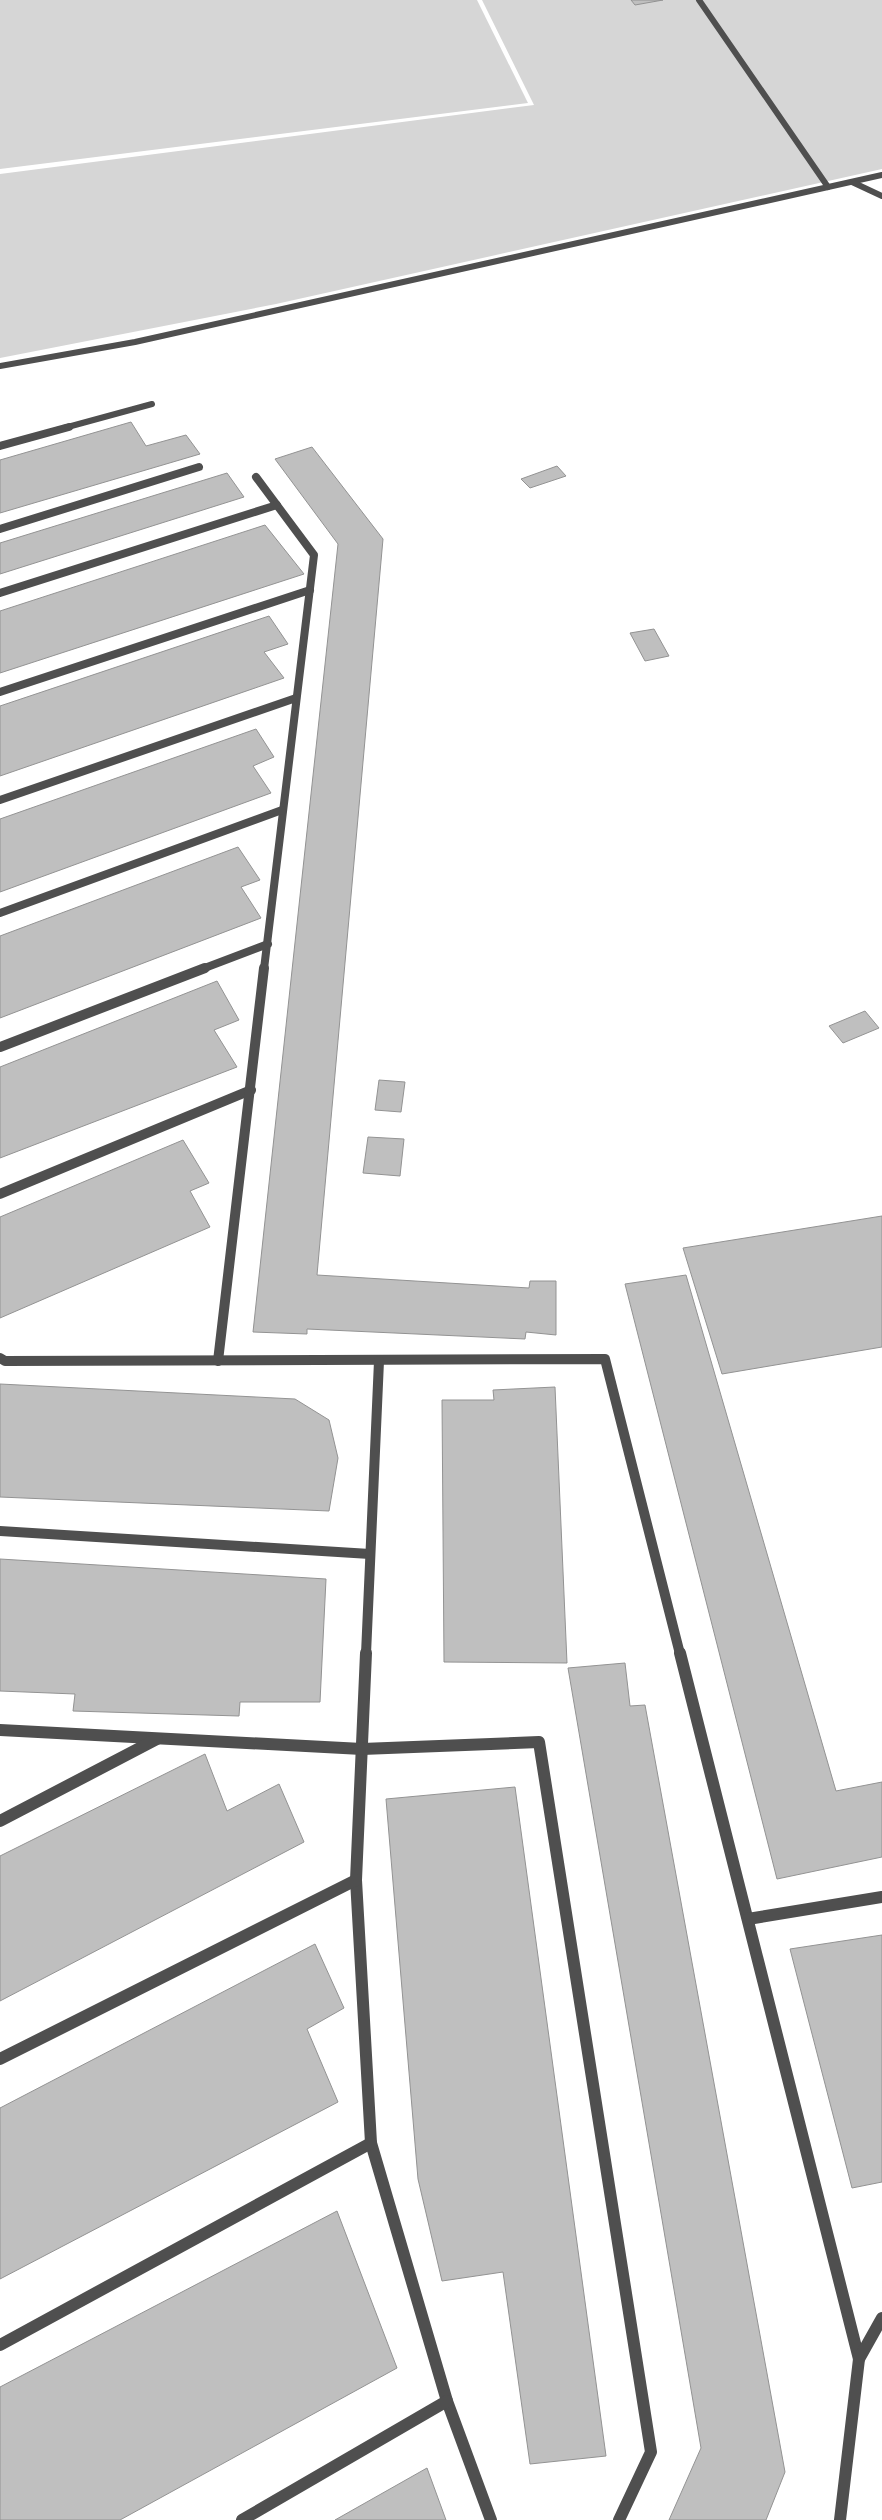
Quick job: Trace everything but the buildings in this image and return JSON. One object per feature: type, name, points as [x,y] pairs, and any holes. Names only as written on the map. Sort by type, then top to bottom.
[{"type":"street","points":[[699,0],[828,187]]},
{"type":"street","points":[[0,366],[134,342],[882,175]]},
{"type":"street","points":[[852,182],[882,196]]},
{"type":"street","points":[[0,446],[152,404]]},
{"type":"street","points":[[0,528],[199,467]]},
{"type":"street","points":[[218,1361],[268,944],[282,810],[314,555],[256,477]]},
{"type":"street","points":[[0,593],[277,505]]},
{"type":"street","points":[[0,692],[310,590]]},
{"type":"street","points":[[0,800],[296,698]]},
{"type":"street","points":[[0,913],[282,810]]},
{"type":"street","points":[[0,1047],[268,944]]},
{"type":"street","points":[[0,1194],[251,1090]]},
{"type":"street","points":[[0,1358],[5,1361],[605,1359],[859,2359],[840,2520]]},
{"type":"street","points":[[378,1361],[356,1880],[371,2143],[446,2401],[491,2520]]},
{"type":"street","points":[[0,1531],[370,1554]]},
{"type":"street","points":[[0,1730],[362,1748],[539,1742],[651,2452],[619,2520]]},
{"type":"street","points":[[0,1821],[158,1738]]},
{"type":"street","points":[[0,2059],[356,1880]]},
{"type":"street","points":[[748,1919],[882,1897]]},
{"type":"street","points":[[0,2345],[371,2143]]},
{"type":"street","points":[[859,2359],[882,2318]]},
{"type":"street","points":[[242,2520],[446,2401]]},
{"type":"shaded area","points":[[0,0],[477,0],[528,103],[0,169]]},
{"type":"shaded area","points":[[482,0],[882,0],[882,169],[276,304],[0,358],[0,174],[534,105]]}]
